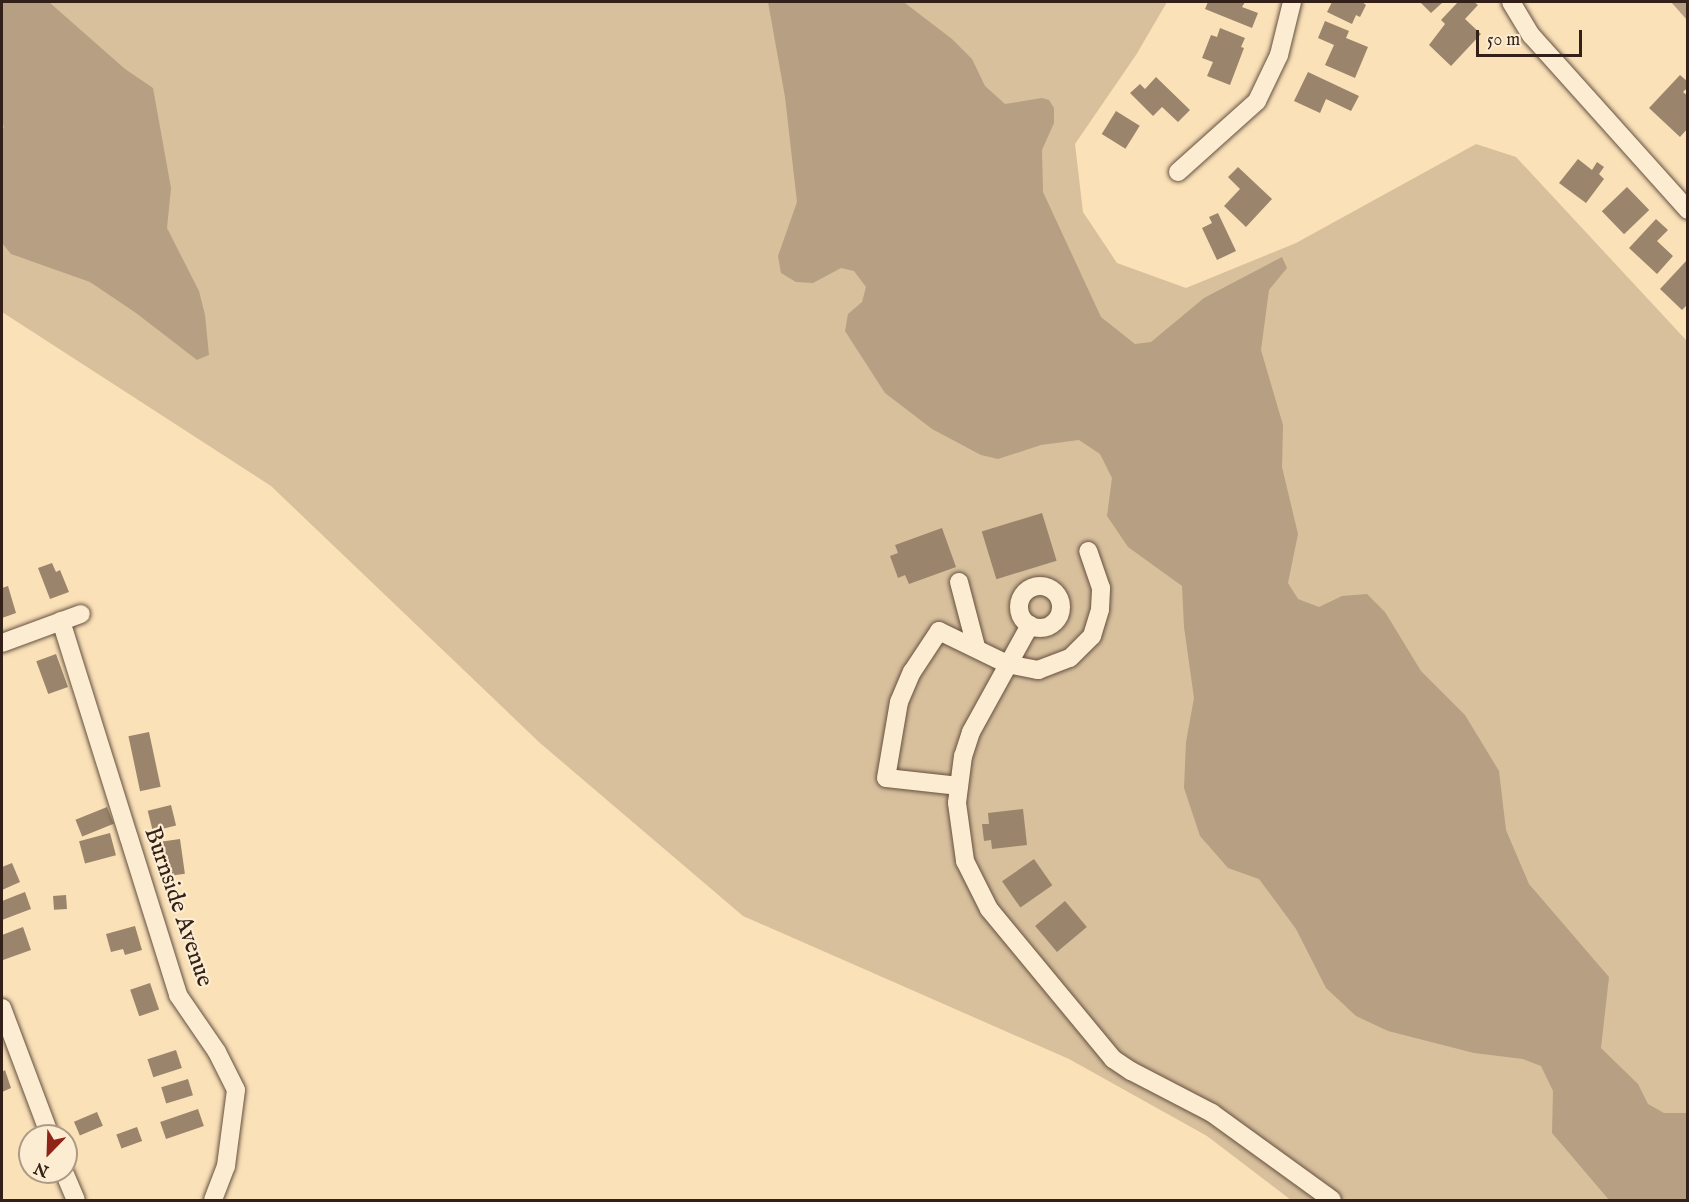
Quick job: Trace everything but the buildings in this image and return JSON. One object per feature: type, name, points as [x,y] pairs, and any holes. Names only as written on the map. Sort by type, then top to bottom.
[{"type":"street","points":[[1178,172],[1257,101],[1280,55],[1292,2]]},
{"type":"street","points":[[1511,2],[1531,35],[1688,210]]},
{"type":"street","points":[[959,786],[886,778],[899,702],[912,672],[939,631],[1007,664],[1038,670],[1070,658],[1092,636],[1100,609],[1101,588],[1088,551]]},
{"type":"street","points":[[959,582],[976,647]]},
{"type":"street","points":[[2,643],[81,614]]},
{"type":"street","name":"Burnside Avenue","points":[[61,621],[178,995],[217,1052],[236,1090],[226,1166],[213,1200]]},
{"type":"street","points":[[1030,625],[970,732],[963,756],[957,803],[965,861],[988,909],[1105,1051],[1131,1071],[1212,1113],[1332,1200]]},
{"type":"street","points":[[2,1008],[46,1124]]},
{"type":"street","points":[[69,1184],[76,1200]]},
{"type":"shaded area","points":[[2,2],[1167,2],[1136,55],[1075,144],[1083,212],[1117,263],[1186,288],[1296,243],[1476,144],[1516,157],[1687,341],[1687,1200],[1291,1200],[1207,1136],[1069,1059],[743,916],[540,743],[271,486],[2,312]]},
{"type":"shaded area","points":[[2,2],[49,2],[125,69],[153,88],[171,188],[167,228],[199,291],[205,315],[209,355],[197,360],[136,313],[90,282],[11,254],[2,243],[2,129],[4,127],[2,122]]},
{"type":"shaded area","points":[[768,2],[905,3],[952,39],[972,59],[985,86],[1005,104],[1042,98],[1049,100],[1054,108],[1054,123],[1042,150],[1043,192],[1101,317],[1135,344],[1151,342],[1204,298],[1282,257],[1287,268],[1269,290],[1261,350],[1283,425],[1282,467],[1298,534],[1288,583],[1298,599],[1319,607],[1342,596],[1367,594],[1385,612],[1421,671],[1465,715],[1499,771],[1506,830],[1529,884],[1609,977],[1601,1048],[1638,1084],[1648,1104],[1664,1113],[1687,1113],[1687,1200],[1609,1200],[1552,1133],[1553,1091],[1541,1066],[1523,1059],[1474,1053],[1388,1031],[1356,1016],[1326,988],[1296,929],[1259,879],[1228,868],[1200,836],[1184,788],[1186,742],[1194,698],[1184,627],[1182,586],[1128,547],[1107,516],[1112,478],[1100,454],[1079,440],[1041,445],[998,459],[981,455],[932,429],[885,393],[845,331],[848,314],[862,302],[866,287],[854,271],[841,268],[813,283],[796,282],[781,273],[778,256],[797,202],[785,97]]},
{"type":"shaded area","points":[[1671,2],[1687,2],[1687,20]]}]
